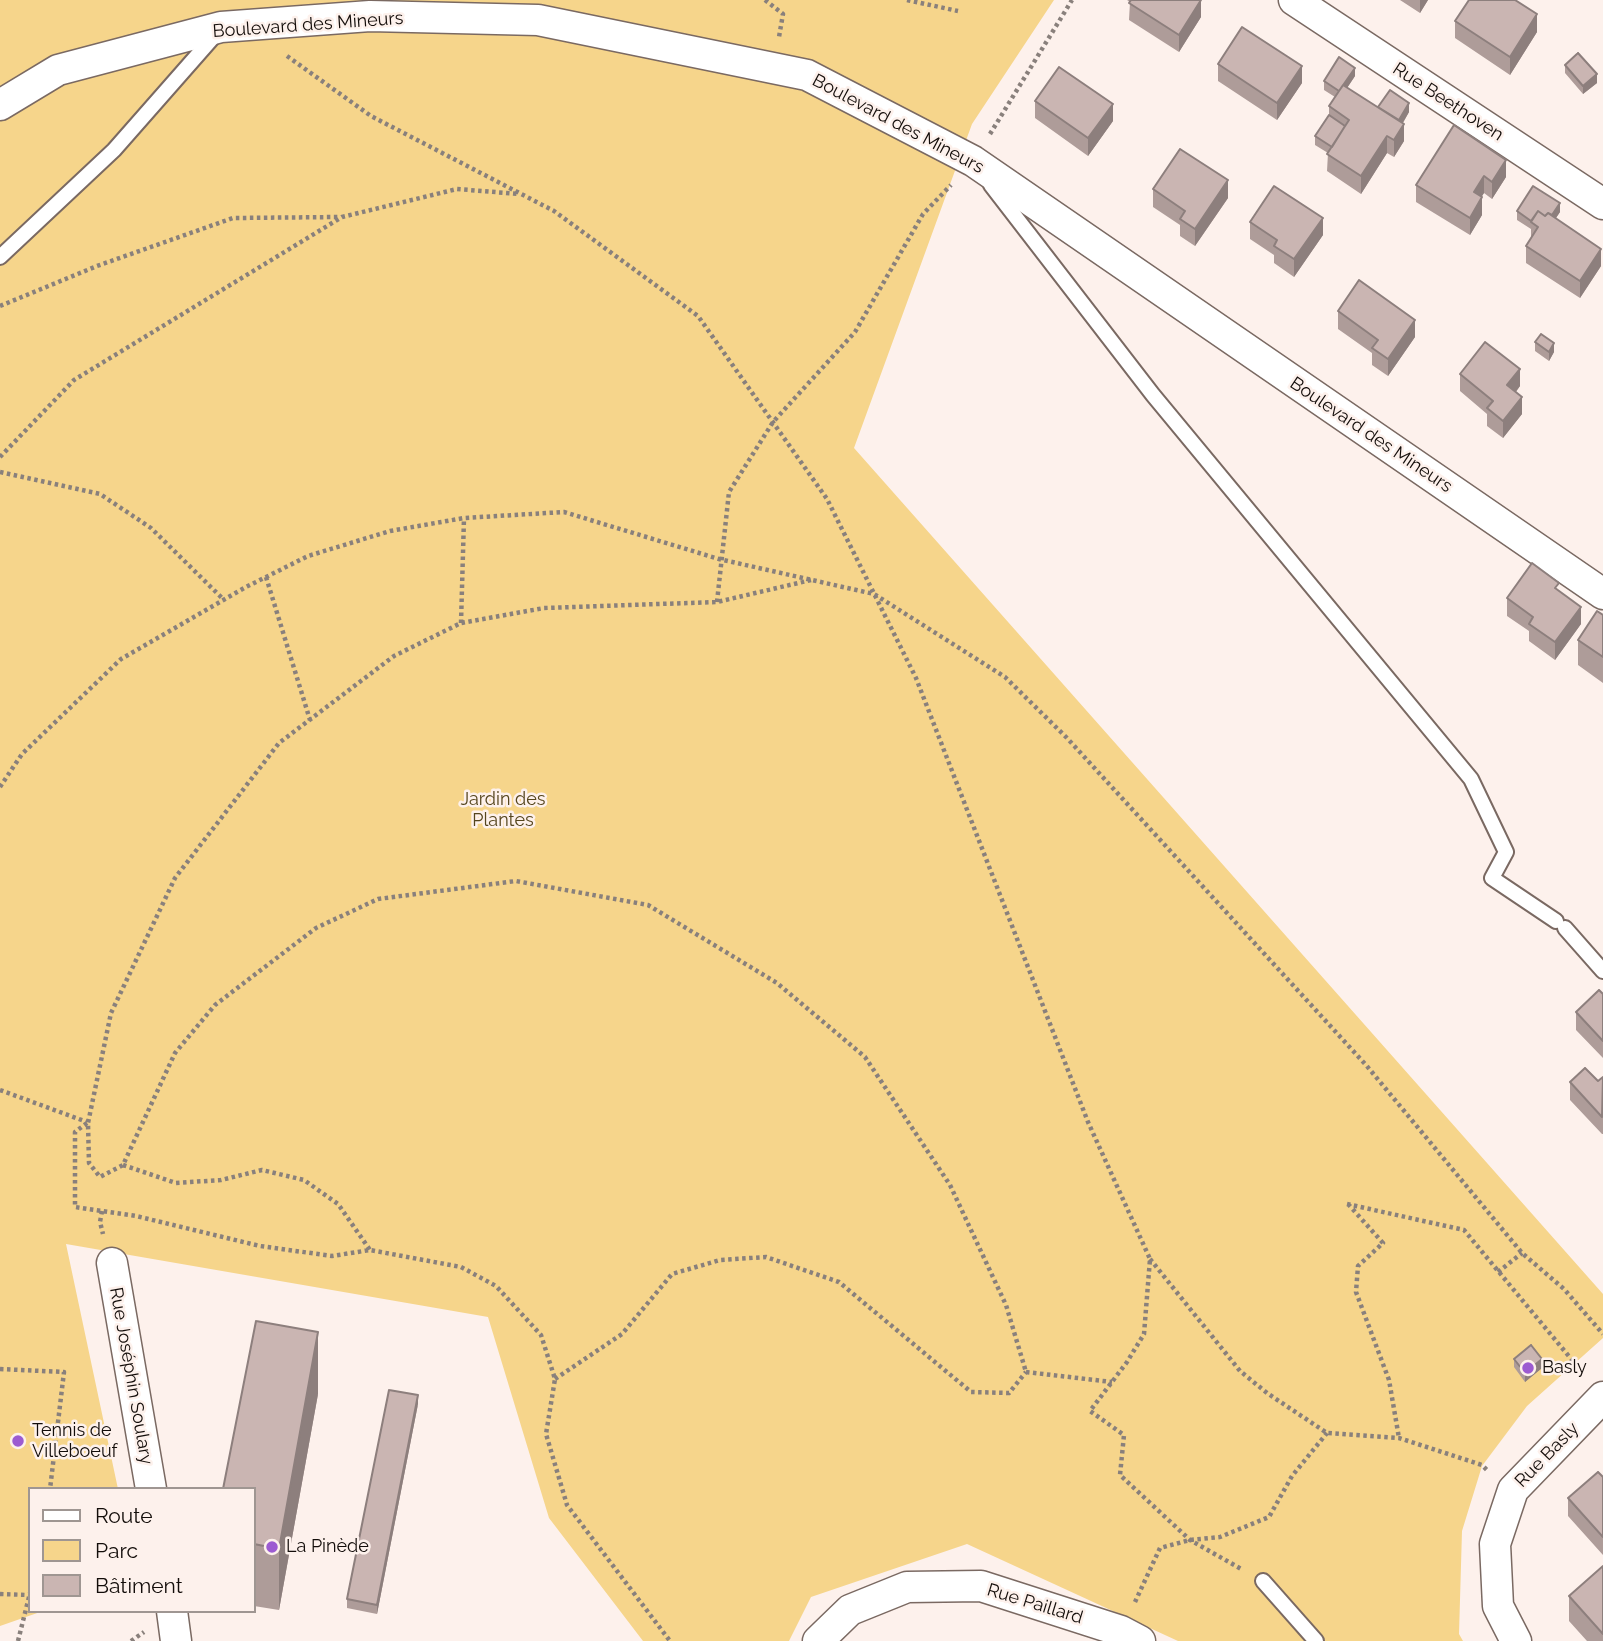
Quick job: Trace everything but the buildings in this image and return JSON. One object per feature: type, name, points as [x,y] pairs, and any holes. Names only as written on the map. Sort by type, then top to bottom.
[{"type":"street","name":"Rue Beethoven","points":[[1294,0],[1603,204]]},
{"type":"street","name":"Boulevard des Mineurs","points":[[0,106],[58,71],[221,27],[370,16],[538,20],[807,75],[974,161],[1603,594]]},
{"type":"street","name":"Rue Joséphin Soulary","points":[[112,1263],[151,1487]]},
{"type":"street","name":"Rue Basly","points":[[1516,1641],[1498,1606],[1495,1544],[1513,1490],[1603,1398]]},
{"type":"street","name":"Rue Paillard","points":[[818,1641],[850,1610],[906,1587],[981,1586],[1131,1636]]},
{"type":"street","points":[[172,1613],[176,1641]]},
{"type":"lane","points":[[0,257],[114,150],[221,27]]},
{"type":"lane","points":[[974,161],[1153,395],[1471,779],[1506,852],[1492,878],[1560,925],[1603,971]]},
{"type":"lane","points":[[1263,1581],[1316,1641]]},
{"type":"path","points":[[765,0],[783,14],[774,69]]},
{"type":"path","points":[[907,0],[958,11]]},
{"type":"path","points":[[717,602],[719,559],[729,492],[773,422],[855,332],[923,214],[974,161],[1072,0]]},
{"type":"path","points":[[276,51],[371,116],[554,211],[698,316],[827,499],[916,677],[1088,1122],[1150,1259],[1240,1371],[1267,1393],[1327,1433],[1399,1438],[1482,1465],[1513,1490]]},
{"type":"path","points":[[0,306],[97,266],[233,218],[342,217],[457,189],[523,194]]},
{"type":"path","points":[[0,457],[74,380],[342,217]]},
{"type":"path","points":[[0,472],[100,494],[151,528],[224,600]]},
{"type":"path","points":[[0,787],[22,754],[121,659],[308,556],[390,531],[464,518],[564,512],[719,559],[874,594],[1005,677],[1067,738],[1366,1065],[1522,1253],[1564,1289],[1603,1334]]},
{"type":"path","points":[[461,624],[464,518]]},
{"type":"path","points":[[266,577],[310,720]]},
{"type":"path","points":[[811,580],[717,602],[544,608],[461,624],[394,656],[279,743],[175,878],[111,1013],[88,1123],[89,1163],[100,1177],[123,1165],[175,1053],[215,1005],[316,928],[378,899],[516,881],[648,905],[777,983],[865,1057],[950,1185],[1006,1305],[1026,1372]]},
{"type":"path","points":[[0,1090],[88,1123]]},
{"type":"path","points":[[88,1123],[75,1132],[75,1207],[136,1216],[284,1250],[332,1256],[370,1250],[461,1267],[496,1286],[541,1335],[555,1379],[546,1434],[567,1505],[670,1641]]},
{"type":"path","points":[[123,1165],[176,1183],[221,1180],[262,1170],[304,1180],[338,1204],[370,1250]]},
{"type":"path","points":[[1399,1438],[1388,1380],[1356,1292],[1358,1266],[1383,1243],[1347,1204],[1464,1230],[1603,1398]]},
{"type":"path","points":[[1498,1272],[1522,1253]]},
{"type":"path","points":[[555,1379],[622,1334],[672,1274],[720,1260],[766,1257],[839,1282],[971,1392],[1009,1394],[1026,1372]]},
{"type":"path","points":[[1150,1259],[1144,1334],[1090,1411],[1124,1435],[1120,1475],[1190,1540],[1263,1581]]},
{"type":"path","points":[[0,1369],[64,1372],[50,1487]]},
{"type":"path","points":[[1026,1372],[1112,1382]]},
{"type":"path","points":[[1131,1636],[1160,1548],[1190,1540],[1220,1537],[1269,1517],[1292,1476],[1327,1433]]},
{"type":"path","points":[[0,1594],[28,1594]]},
{"type":"path","points":[[18,1641],[28,1598]]},
{"type":"green space","name":"Jardin des Plantes","points":[[0,0],[1054,0],[972,124],[854,448],[1603,1294],[1603,1338],[1527,1406],[1482,1466],[1462,1531],[1459,1634],[1463,1641],[1178,1641],[967,1544],[811,1597],[789,1641],[643,1641],[549,1518],[488,1317],[66,1244],[118,1487],[28,1487],[28,1613],[37,1613],[0,1626]]},
{"type":"place","name":"Basly","points":[[1528,1368]]},
{"type":"place","name":"Tennis de Villeboeuf","points":[[18,1441]]},
{"type":"place","name":"La Pinède","points":[[272,1547]]}]
